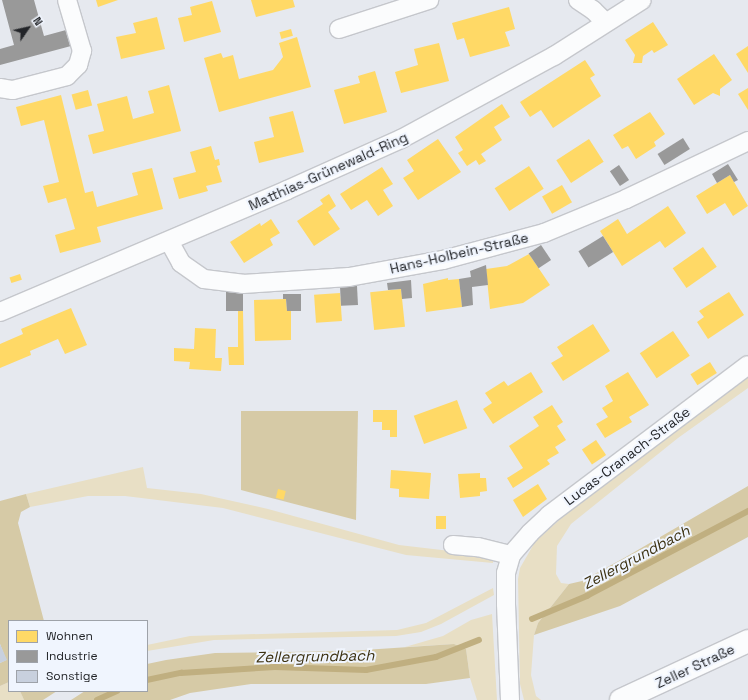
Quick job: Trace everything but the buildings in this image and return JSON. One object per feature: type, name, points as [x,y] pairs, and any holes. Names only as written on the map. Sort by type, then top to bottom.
[{"type":"street","points":[[0,88],[13,90],[67,76],[78,64],[82,51],[68,0]]},
{"type":"street","points":[[339,29],[429,0]]},
{"type":"street","points":[[578,0],[593,10],[606,23]]},
{"type":"street","name":"Matthias-Grünewald-Ring","points":[[0,312],[169,241],[401,139],[554,56],[642,0]]},
{"type":"street","name":"Hans-Holbein-Straße","points":[[169,241],[181,263],[204,279],[243,284],[350,277],[443,260],[544,233],[626,199],[748,141]]},
{"type":"street","name":"Lucas-Cranach-Straße","points":[[510,700],[506,573],[511,554],[530,533],[557,509],[748,365]]},
{"type":"street","points":[[453,545],[478,547],[511,554]]},
{"type":"street","name":"Zeller Straße","points":[[621,700],[748,642]]},
{"type":"shaded area","points":[[748,377],[748,388],[678,438],[571,524],[557,546],[556,574],[561,583],[569,584],[538,623],[534,635],[531,675],[536,696],[541,700],[524,700],[520,684],[518,579],[520,568],[535,542],[569,511]]},
{"type":"shaded area","points":[[241,411],[358,411],[356,520],[241,490]]},
{"type":"shaded area","points":[[143,467],[147,488],[201,494],[268,509],[399,545],[493,556],[493,563],[406,555],[223,508],[125,496],[88,496],[30,507],[26,494]]},
{"type":"shaded area","points":[[748,486],[748,537],[620,606],[534,635],[538,623],[569,584],[582,581]]},
{"type":"shaded area","points":[[26,494],[30,507],[21,512],[18,523],[44,620],[8,620],[8,682],[0,686],[0,663],[6,660],[0,644],[0,501]]},
{"type":"shaded area","points":[[493,588],[494,595],[441,624],[421,632],[396,636],[214,640],[148,651],[148,645],[190,636],[397,630],[426,623]]},
{"type":"shaded area","points":[[492,614],[497,700],[477,700],[470,678],[466,649],[454,644],[405,647],[443,636],[471,620]]},
{"type":"shaded area","points":[[454,644],[466,649],[470,678],[426,684],[251,684],[190,693],[170,700],[71,700],[83,692],[148,692],[148,664],[166,660],[215,653],[349,651]]},
{"type":"shaded area","points":[[8,682],[8,692],[20,692],[24,700],[0,700],[0,686]]},
{"type":"shaded area","points":[[20,692],[55,692],[43,700],[24,700]]},
{"type":"waterway","name":"Zellergrundbach","points":[[532,619],[587,596],[748,511]]},
{"type":"waterway","name":"Zellergrundbach","points":[[148,680],[181,673],[275,667],[366,670],[436,657],[479,640]]},
{"type":"waterway","name":"Zellergrundbach","points":[[97,700],[115,692]]}]
